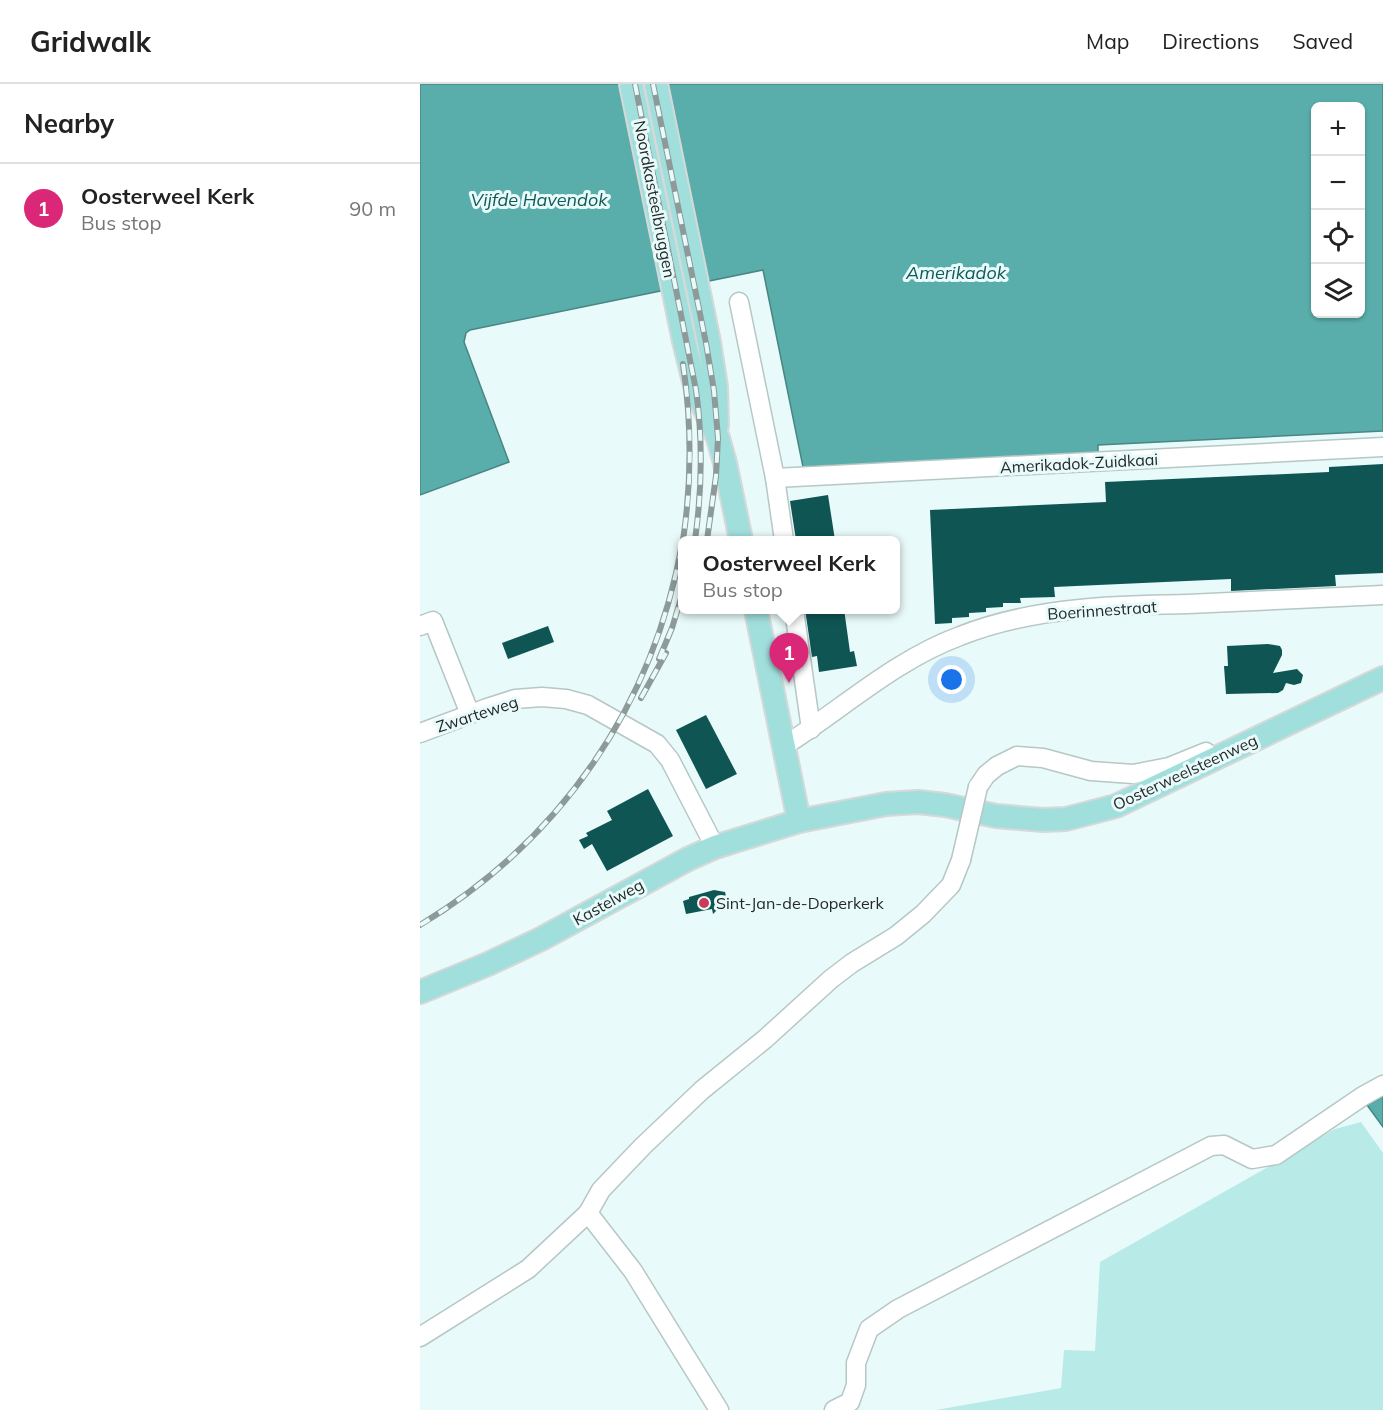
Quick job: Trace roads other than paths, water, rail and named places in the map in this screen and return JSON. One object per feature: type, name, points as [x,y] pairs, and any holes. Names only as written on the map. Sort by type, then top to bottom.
[{"type":"main road","name":"Noordkasteelbruggen","points":[[631,84],[678,315],[696,390],[718,438]]},
{"type":"main road","name":"Noordkasteelbruggen","points":[[656,84],[703,309],[716,387],[718,438]]},
{"type":"main road","points":[[718,438],[740,536]]},
{"type":"main road","points":[[757,614],[799,821]]},
{"type":"main road","name":"Oosterweelsteenweg","points":[[799,821],[886,804],[918,802],[945,805],[996,816],[1042,820],[1066,819],[1092,813],[1126,802],[1383,678]]},
{"type":"main road","name":"Kastelweg","points":[[420,992],[541,939],[688,859],[715,847],[799,821]]},
{"type":"street","points":[[739,302],[775,478],[783,536]]},
{"type":"street","name":"Amerikadok-Zuidkaai","points":[[775,478],[1383,447]]},
{"type":"street","name":"Boerinnestraat","points":[[784,746],[898,668],[959,636],[996,624],[1080,608],[1383,595]]},
{"type":"street","points":[[795,614],[811,729]]},
{"type":"street","points":[[420,626],[433,621],[470,714]]},
{"type":"street","points":[[420,1337],[528,1269],[588,1213],[601,1190],[702,1090],[765,1039],[831,979],[896,936],[923,914],[951,885],[962,860],[978,786],[996,766],[1017,756],[1043,758],[1091,771],[1133,774],[1169,767],[1383,673]]},
{"type":"street","name":"Zwarteweg","points":[[420,733],[515,699],[542,697],[566,699],[588,705],[657,744],[670,760],[715,847]]},
{"type":"street","points":[[834,1410],[850,1402],[856,1385],[856,1363],[868,1329],[898,1309],[1211,1146],[1224,1145],[1252,1159],[1276,1155],[1383,1085]]},
{"type":"street","points":[[588,1213],[633,1271],[719,1410]]},
{"type":"water","name":"Amerikadok","points":[[420,84],[1383,84],[1383,431],[1098,445],[1098,453],[803,467],[763,270],[470,330],[466,333],[464,342],[509,462],[420,495]]},
{"type":"water","points":[[1383,1097],[1383,1127],[1367,1105]]},
{"type":"railway","points":[[635,84],[696,390],[701,465],[695,536]]},
{"type":"railway","points":[[653,84],[714,391],[718,438],[716,476],[708,536]]},
{"type":"railway","points":[[683,364],[690,452],[683,536]]},
{"type":"railway","points":[[420,925],[471,891],[516,852],[557,810],[593,763],[624,713],[649,660],[668,603],[678,561]]},
{"type":"railway","points":[[659,659],[678,608]]},
{"type":"railway","points":[[641,698],[666,653]]},
{"type":"place","name":"Oosterweel Kerk","points":[[789,683]]},
{"type":"place","name":"Sint-Jan-de-Doperkerk","points":[[704,903]]},
{"type":"water label","name":"Vijfde Havendok","points":[[539,199]]}]
